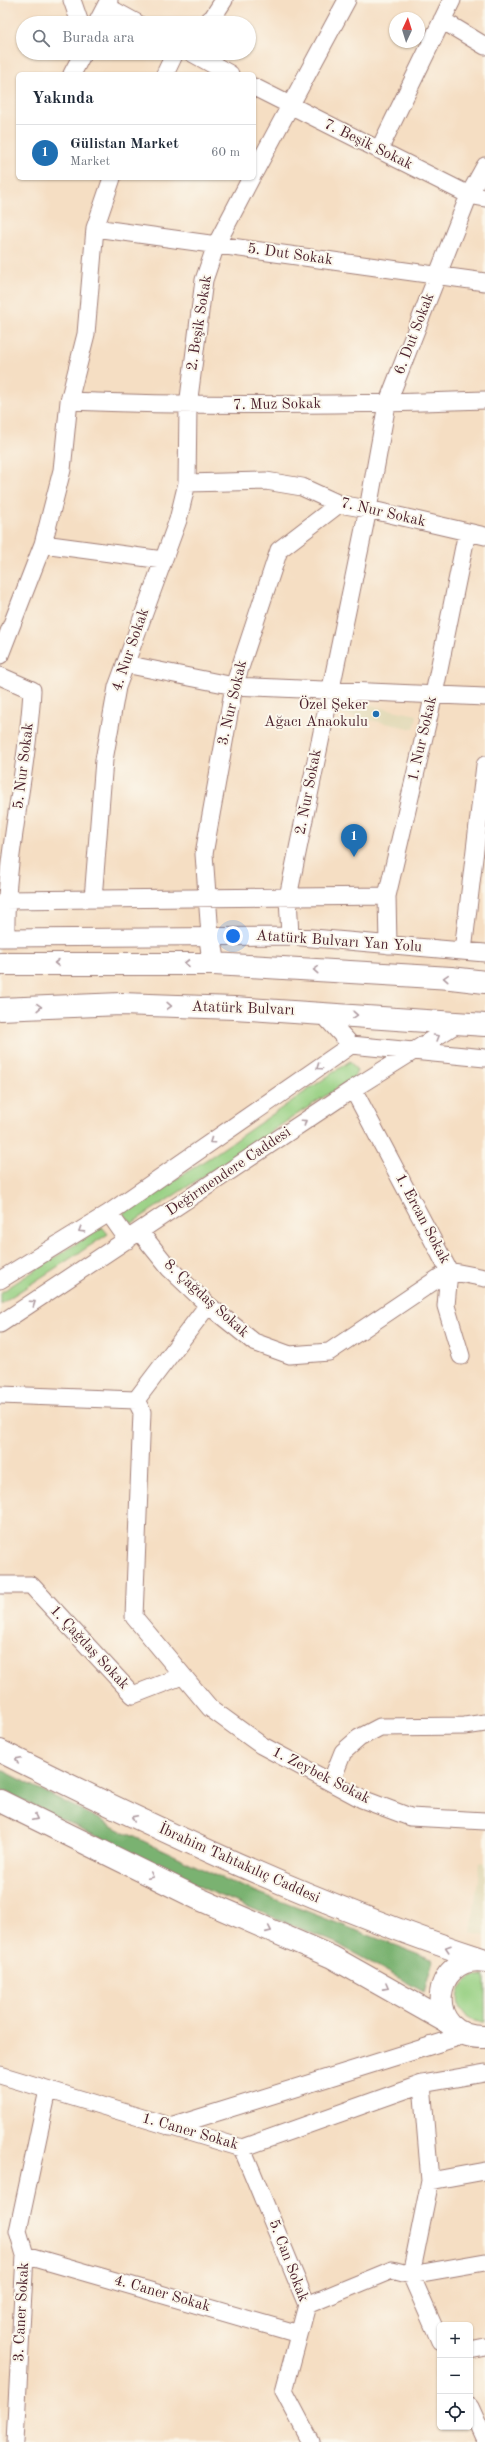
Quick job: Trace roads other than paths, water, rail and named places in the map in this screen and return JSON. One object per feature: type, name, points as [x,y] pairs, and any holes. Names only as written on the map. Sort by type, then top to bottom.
[{"type":"main road","points":[[210,936],[214,964]]},
{"type":"main road","points":[[0,964],[214,964],[451,978],[485,982]]},
{"type":"main road","name":"Atatürk Bulvarı","points":[[0,1009],[120,1004],[321,1012],[485,1025]]},
{"type":"main road","name":"İbrahim Tahtakılıç Caddesi","points":[[0,1751],[142,1822],[290,1888],[414,1937],[485,1961]]},
{"type":"main road","points":[[0,1800],[196,1898],[332,1957],[475,2036]]},
{"type":"main road","points":[[448,2022],[440,2002],[444,1981],[459,1966],[469,1961],[485,1961]]},
{"type":"street","points":[[72,0],[78,16]]},
{"type":"street","points":[[214,16],[224,0]]},
{"type":"street","points":[[256,169],[347,0]]},
{"type":"street","points":[[378,150],[452,0]]},
{"type":"street","points":[[100,16],[107,3],[126,16]]},
{"type":"street","points":[[442,20],[485,46]]},
{"type":"street","points":[[73,72],[79,60]]},
{"type":"street","points":[[166,72],[172,60]]},
{"type":"street","points":[[205,60],[226,72]]},
{"type":"street","name":"7. Beşik Sokak","points":[[256,88],[378,150],[477,196]]},
{"type":"street","name":"6. Dut Sokak","points":[[368,509],[387,404],[438,275],[477,196],[485,166]]},
{"type":"street","name":"2. Beşik Sokak","points":[[188,406],[204,280],[216,245],[250,180]]},
{"type":"street","points":[[0,655],[43,544],[62,470],[69,401],[86,334],[95,228],[105,182]]},
{"type":"street","name":"5. Dut Sokak","points":[[95,228],[485,282]]},
{"type":"street","name":"7. Muz Sokak","points":[[69,401],[188,406],[387,404],[485,400]]},
{"type":"street","name":"4. Nur Sokak","points":[[93,899],[104,760],[117,687],[178,520],[187,483],[188,406]]},
{"type":"street","name":"7. Nur Sokak","points":[[187,483],[266,481],[302,487],[339,504],[368,509],[485,536]]},
{"type":"street","name":"3. Nur Sokak","points":[[210,936],[206,898],[204,854],[234,686],[279,550],[339,504]]},
{"type":"street","name":"2. Nur Sokak","points":[[290,936],[288,897],[368,509]]},
{"type":"street","name":"1. Nur Sokak","points":[[388,945],[387,896],[434,694],[467,532]]},
{"type":"street","points":[[43,544],[163,560]]},
{"type":"street","points":[[125,664],[234,686],[330,689],[485,697]]},
{"type":"street","name":"5. Nur Sokak","points":[[0,676],[32,690],[30,734],[5,900],[3,938]]},
{"type":"street","points":[[463,951],[484,772]]},
{"type":"street","points":[[5,900],[387,896]]},
{"type":"street","name":"Atatürk Bulvarı Yan Yolu","points":[[3,938],[290,936],[485,953]]},
{"type":"street","points":[[321,1012],[351,1044]]},
{"type":"street","name":"Değirmendere Caddesi","points":[[0,1324],[353,1089],[460,1022]]},
{"type":"street","points":[[0,1280],[109,1213],[351,1044],[485,1058]]},
{"type":"street","name":"1. Ercan Sokak","points":[[353,1089],[449,1271],[446,1306],[461,1356]]},
{"type":"street","name":"8. Çağdaş Sokak","points":[[109,1213],[208,1304],[254,1342],[290,1355],[329,1352],[449,1271]]},
{"type":"street","points":[[449,1271],[485,1278]]},
{"type":"street","points":[[0,1396],[136,1400],[208,1304]]},
{"type":"street","name":"1. Zeybek Sokak","points":[[136,1400],[142,1412],[134,1617],[182,1676],[210,1708],[261,1745],[362,1799],[410,1817],[485,1821]]},
{"type":"street","name":"1. Çağdaş Sokak","points":[[0,1585],[31,1585],[133,1695],[182,1676]]},
{"type":"street","points":[[331,1782],[342,1752],[359,1738],[380,1727],[465,1726],[485,1723]]},
{"type":"street","points":[[170,2127],[475,2036]]},
{"type":"street","name":"1. Caner Sokak","points":[[0,2075],[242,2148],[422,2084],[485,2073]]},
{"type":"street","points":[[422,2084],[430,2181],[411,2275],[437,2334]]},
{"type":"street","name":"3. Caner Sokak","points":[[15,2442],[25,2255],[18,2231],[48,2090]]},
{"type":"street","name":"5. Can Sokak","points":[[242,2148],[307,2305],[284,2391],[312,2442]]},
{"type":"street","points":[[430,2181],[485,2171]]},
{"type":"street","name":"4. Caner Sokak","points":[[25,2255],[299,2334]]},
{"type":"street","points":[[307,2305],[392,2270],[411,2275],[485,2262]]},
{"type":"street","points":[[473,2349],[485,2347]]},
{"type":"street","points":[[473,2413],[485,2439]]},
{"type":"place","name":"Özel Şeker Ağacı Anaokulu","points":[[376,714]]},
{"type":"place","name":"Gülistan Market","points":[[354,857]]}]
